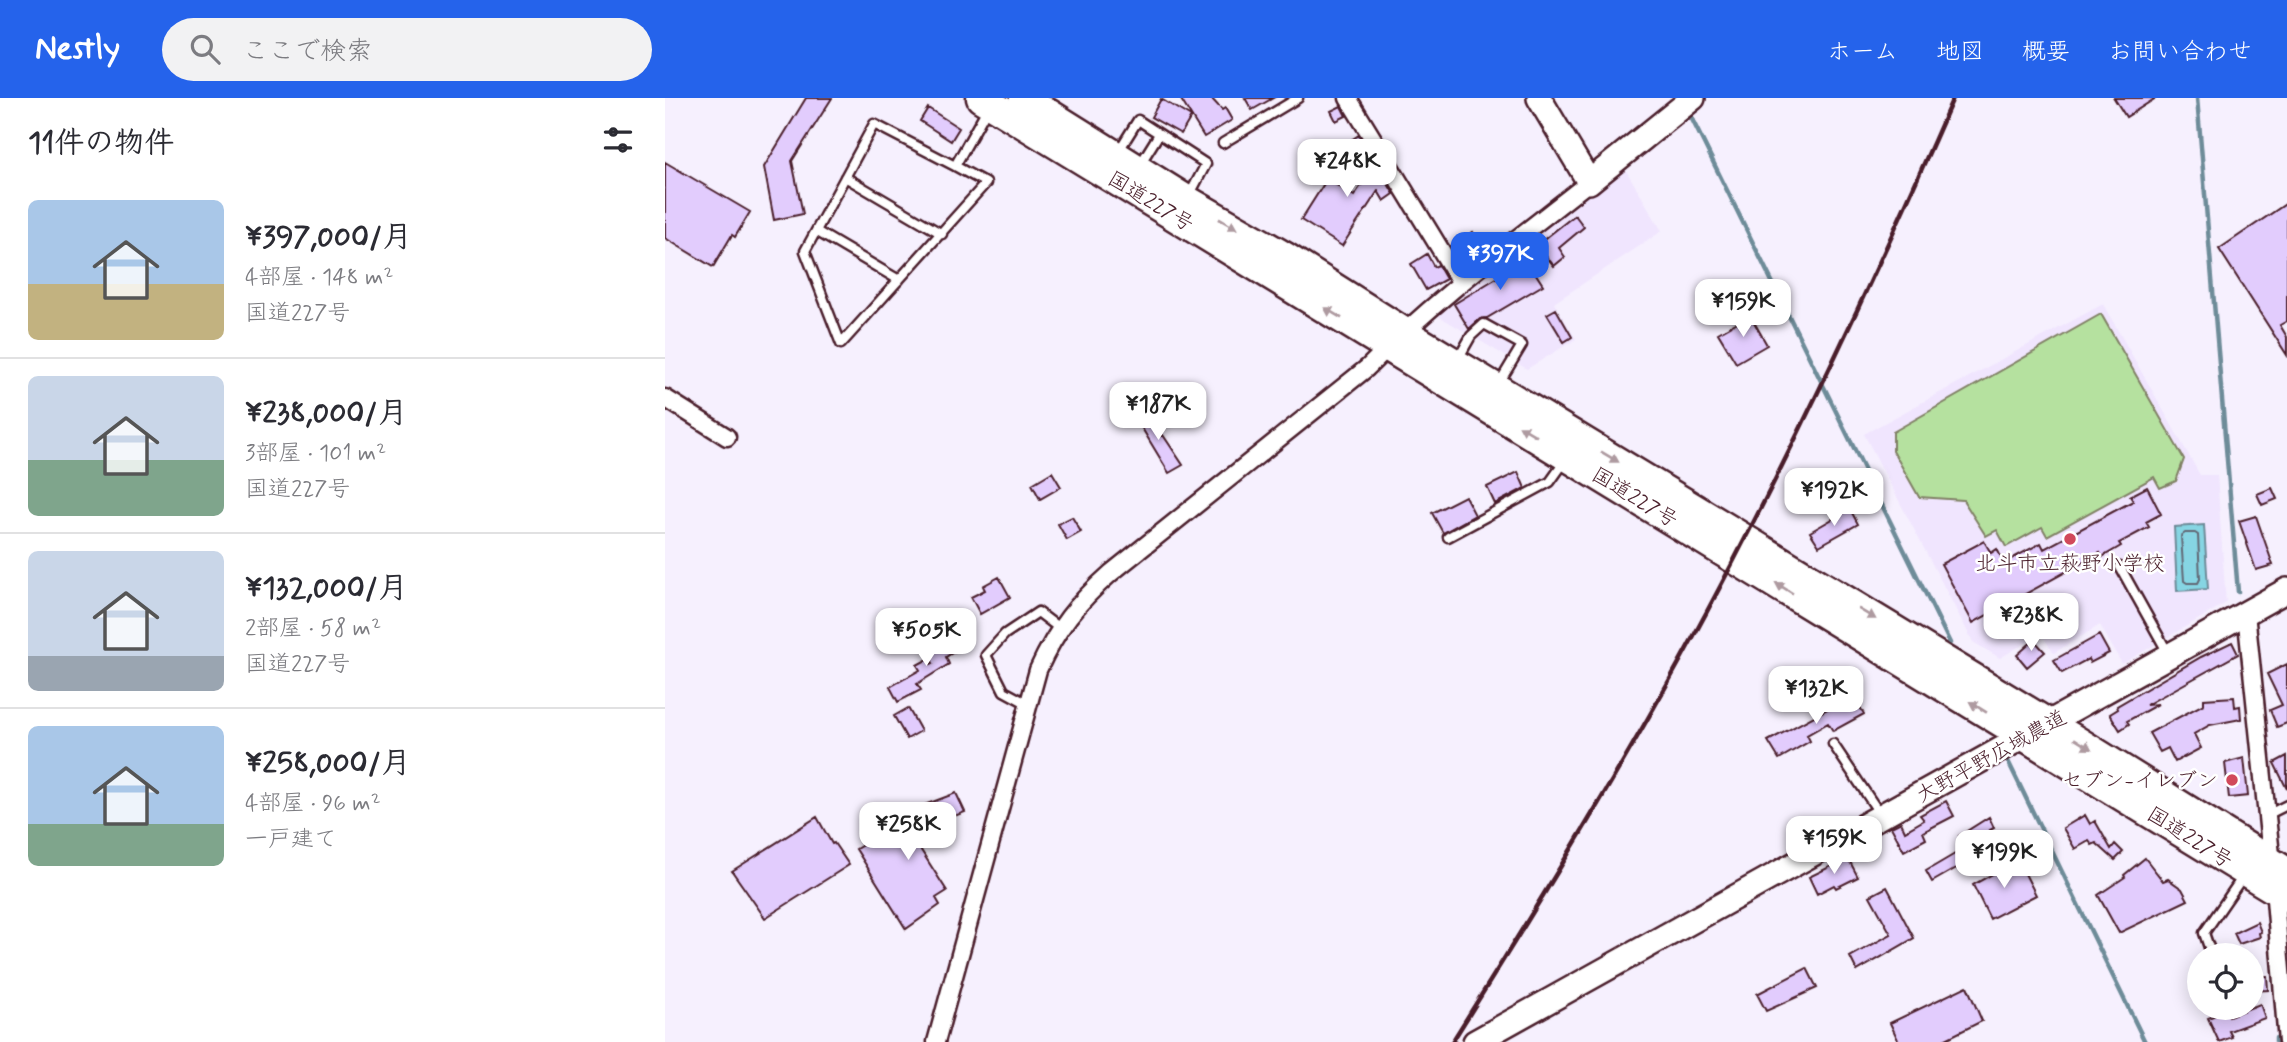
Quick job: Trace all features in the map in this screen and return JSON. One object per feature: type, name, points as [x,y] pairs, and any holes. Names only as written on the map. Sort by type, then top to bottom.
[{"type":"highway","name":"国道227号","points":[[1024,98],[1079,145],[2037,730],[2273,878]]},
{"type":"highway","name":"国道227号","points":[[986,101],[1079,145],[1127,162],[1284,256],[1396,339],[1455,363],[1496,388],[1575,448]]},
{"type":"street","points":[[1348,98],[1461,283]]},
{"type":"street","points":[[1539,98],[1589,182]]},
{"type":"street","points":[[936,1042],[1038,670],[1059,628],[1077,604],[1111,573],[1367,368],[1461,283],[1693,98]]},
{"type":"street","points":[[665,398],[727,437]]},
{"type":"street","name":"大野平野広域農道","points":[[1475,1042],[2287,590]]},
{"type":"street","points":[[2246,613],[2287,1042]]},
{"type":"lane","points":[[1223,143],[1298,98]]},
{"type":"lane","points":[[955,166],[986,101]]},
{"type":"lane","points":[[1127,162],[1138,120],[1206,164],[1187,200]]},
{"type":"lane","points":[[874,124],[955,166],[986,183],[841,344],[805,251],[874,124]]},
{"type":"lane","points":[[1127,162],[1159,134]]},
{"type":"lane","points":[[845,177],[942,234]]},
{"type":"lane","points":[[816,231],[899,280]]},
{"type":"lane","points":[[1455,363],[1471,336],[1484,324],[1522,345],[1496,388]]},
{"type":"lane","points":[[1448,537],[1550,482],[1575,448]]},
{"type":"lane","points":[[2120,566],[2170,657]]},
{"type":"lane","points":[[1028,704],[1004,691],[986,655],[1005,634],[1038,612],[1059,628]]},
{"type":"lane","points":[[1833,744],[1881,816]]},
{"type":"lane","points":[[2267,815],[2287,805]]},
{"type":"lane","points":[[2208,943],[2204,933],[2273,878]]},
{"type":"shaded area","points":[[1624,167],[1662,231],[1554,303],[1576,339],[1527,369],[1437,315]]},
{"type":"shaded area","name":"北斗市立萩野小学校","points":[[2103,304],[2200,475],[2217,475],[2226,603],[2122,664],[2100,625],[2054,653],[2041,634],[2000,658],[1973,642],[1864,434]]},
{"type":"green space","points":[[2101,314],[2184,459],[2176,481],[2160,488],[2154,477],[2047,536],[2042,527],[2006,547],[1997,530],[1986,536],[1963,500],[1919,497],[1893,451],[1893,432]]},
{"type":"water","points":[[2204,525],[2208,589],[2177,591],[2174,527]]},
{"type":"building","points":[[806,98],[832,98],[792,161],[803,214],[774,220],[764,167]]},
{"type":"building","points":[[1180,98],[1211,98],[1222,110],[1225,108],[1232,120],[1204,137]]},
{"type":"building","points":[[1245,98],[1273,98],[1252,110]]},
{"type":"building","points":[[2114,98],[2156,98],[2126,117]]},
{"type":"building","points":[[1161,99],[1191,117],[1181,134],[1151,117]]},
{"type":"building","points":[[1341,106],[1346,116],[1336,121],[1331,111]]},
{"type":"building","points":[[928,108],[959,128],[951,141],[920,121]]},
{"type":"building","points":[[1359,135],[1394,194],[1384,201],[1378,191],[1342,246],[1301,220],[1327,179],[1354,196],[1368,175],[1345,144]]},
{"type":"building","points":[[665,162],[750,212],[713,267],[665,238]]},
{"type":"building","points":[[2287,203],[2287,321],[2280,325],[2287,337],[2287,355],[2219,249]]},
{"type":"building","points":[[1575,215],[1584,227],[1559,248],[1565,257],[1554,266],[1537,245]]},
{"type":"building","points":[[1473,232],[1484,250],[1464,263],[1453,245]]},
{"type":"building","points":[[1427,254],[1434,267],[1438,265],[1446,279],[1426,290],[1411,264]]},
{"type":"building","points":[[1523,254],[1543,285],[1487,318],[1480,319],[1469,329],[1454,304],[1508,271],[1504,265]]},
{"type":"building","points":[[1556,309],[1572,337],[1564,342],[1547,314]]},
{"type":"building","points":[[1750,315],[1767,345],[1736,363],[1718,333]]},
{"type":"building","points":[[1145,408],[1161,436],[1163,435],[1183,465],[1169,473],[1134,415]]},
{"type":"building","points":[[1052,472],[1061,487],[1040,499],[1032,484]]},
{"type":"building","points":[[1518,472],[1525,488],[1495,504],[1487,487]]},
{"type":"building","points":[[2147,487],[2161,514],[2146,522],[2149,527],[2119,543],[2121,546],[2102,557],[2100,553],[1973,623],[1941,564],[1984,541],[1991,553],[1997,549],[2004,563],[2041,543],[2044,549],[2133,501],[2130,496]]},
{"type":"building","points":[[2272,488],[2277,499],[2262,505],[2257,494]]},
{"type":"building","points":[[1465,496],[1475,515],[1443,533],[1432,513]]},
{"type":"building","points":[[1850,509],[1858,524],[1819,546],[1810,532]]},
{"type":"building","points":[[2256,516],[2273,565],[2256,570],[2239,521]]},
{"type":"building","points":[[1072,517],[1081,532],[1067,540],[1058,524]]},
{"type":"building","points":[[999,577],[1010,597],[980,614],[971,597],[985,590],[983,586]]},
{"type":"building","points":[[952,634],[960,648],[946,657],[949,664],[917,684],[921,690],[898,702],[890,687],[920,670],[917,665],[928,659],[933,663],[925,650]]},
{"type":"building","points":[[2099,635],[2109,653],[2090,663],[2088,659],[2062,673],[2054,660]]},
{"type":"building","points":[[2034,640],[2045,652],[2027,667],[2017,655]]},
{"type":"building","points":[[2232,642],[2238,654],[2146,705],[2158,704],[2127,721],[2129,724],[2120,730],[2110,714],[2118,709],[2117,706]]},
{"type":"building","points":[[2287,664],[2287,723],[2277,727],[2270,710],[2282,705],[2267,674]]},
{"type":"building","points":[[1853,695],[1864,714],[1833,731],[1828,723],[1807,735],[1810,741],[1779,759],[1768,741]]},
{"type":"building","points":[[2234,697],[2235,707],[2240,706],[2241,719],[2210,725],[2194,734],[2201,748],[2175,762],[2168,748],[2160,752],[2149,733],[2204,704],[2204,699]]},
{"type":"building","points":[[908,708],[921,731],[907,739],[894,716]]},
{"type":"building","points":[[2287,756],[2287,789],[2274,763]]},
{"type":"building","points":[[2244,758],[2248,796],[2229,798],[2225,763]]},
{"type":"building","points":[[956,793],[965,812],[936,823],[935,819],[910,833],[947,891],[936,898],[940,905],[906,929],[856,849],[884,832],[882,828],[922,806]]},
{"type":"building","points":[[1946,801],[1954,816],[1923,832],[1926,839],[1904,851],[1891,827],[1901,822],[1905,831],[1924,820],[1920,815]]},
{"type":"building","points":[[2085,815],[2090,824],[2095,821],[2111,849],[2115,844],[2123,852],[2115,860],[2096,843],[2092,845],[2089,841],[2075,849],[2063,828]]},
{"type":"building","points":[[817,817],[832,844],[834,843],[849,865],[765,918],[732,871]]},
{"type":"building","points":[[1989,817],[1994,828],[1990,830],[1995,838],[1968,852],[1959,836]]},
{"type":"building","points":[[1960,851],[1967,862],[1932,882],[1926,871]]},
{"type":"building","points":[[1848,858],[1858,877],[1817,894],[1809,877]]},
{"type":"building","points":[[2145,858],[2163,881],[2168,879],[2182,889],[2188,900],[2119,933],[2098,895],[2125,877],[2124,875]]},
{"type":"building","points":[[2018,860],[2036,895],[1990,919],[1973,885]]},
{"type":"building","points":[[1887,887],[1914,938],[1857,971],[1850,957],[1891,934],[1870,896]]},
{"type":"building","points":[[2257,922],[2261,932],[2260,937],[2242,943],[2239,943],[2234,933]]},
{"type":"building","points":[[1807,968],[1817,988],[1766,1011],[1757,994]]},
{"type":"building","points":[[2264,976],[2267,976],[2268,990],[2264,990]]},
{"type":"building","points":[[1967,986],[1982,1021],[1940,1042],[1899,1042],[1890,1023]]},
{"type":"building","points":[[2209,1020],[2259,1020],[2229,1031],[2232,1037],[2219,1042]]},
{"type":"waterway","points":[[2197,98],[2238,592]]},
{"type":"waterway","points":[[1688,111],[1950,643]]},
{"type":"waterway","points":[[2007,759],[2145,1042]]},
{"type":"railway","points":[[1452,1042],[1597,806],[1700,625],[1874,275],[1953,98]]},
{"type":"place","name":"北斗市立萩野小学校","points":[[2070,539]]},
{"type":"place","name":"セブン-イレブン","points":[[2232,780]]}]
